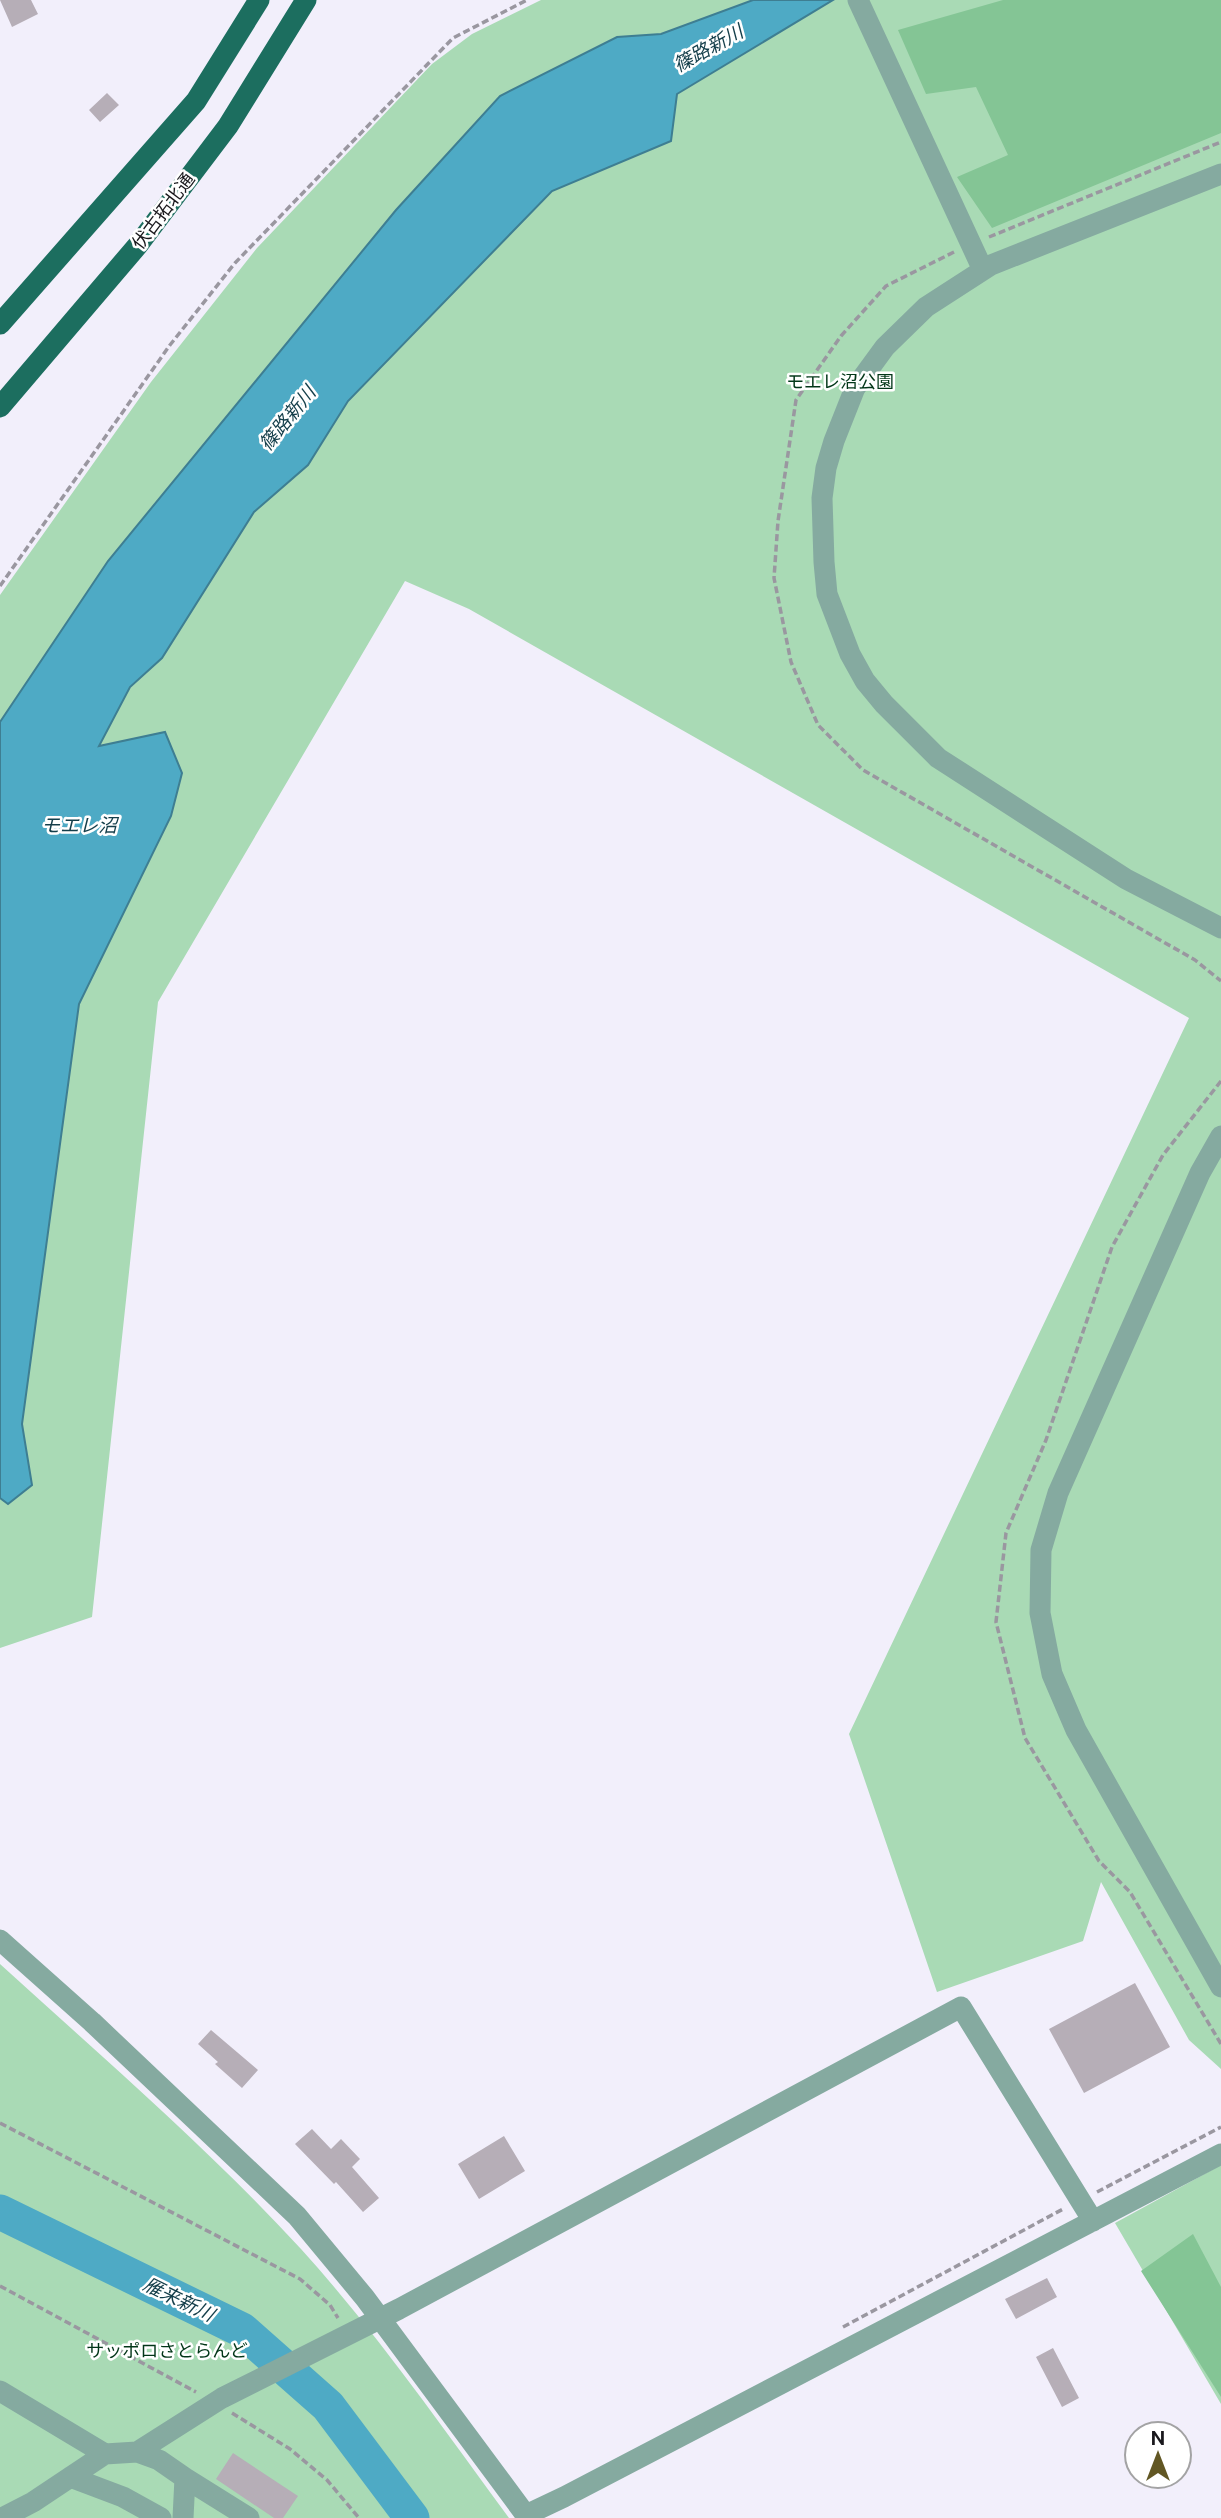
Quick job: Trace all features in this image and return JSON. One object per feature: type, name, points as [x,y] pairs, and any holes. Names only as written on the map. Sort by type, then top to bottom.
[{"type":"main road","points":[[0,324],[196,101],[259,0]]},
{"type":"main road","name":"伏古拓北通","points":[[4,396],[138,245],[228,126],[306,0]]},
{"type":"street","points":[[858,0],[983,270]]},
{"type":"street","points":[[1221,174],[991,265],[926,307],[885,347],[855,388],[826,468],[822,498],[827,594],[837,624],[865,681],[901,723],[938,758],[1126,879],[1221,928]]},
{"type":"street","points":[[1221,1136],[1200,1173],[1058,1493],[1041,1550],[1040,1613],[1052,1674],[1076,1730],[1221,1987]]},
{"type":"street","points":[[0,1940],[93,2022],[297,2216],[380,2319],[527,2517],[1221,2154]]},
{"type":"street","points":[[137,2452],[219,2400],[380,2319],[961,2007],[1093,2221]]},
{"type":"street","points":[[0,2391],[105,2454]]},
{"type":"street","points":[[2,2518],[39,2510],[70,2477],[105,2454],[137,2452],[159,2460],[184,2479],[249,2518]]},
{"type":"street","points":[[70,2477],[123,2497],[161,2518]]},
{"type":"street","points":[[183,2518],[184,2479]]},
{"type":"path","points":[[0,586],[170,345],[235,263],[453,38],[527,0]]},
{"type":"path","points":[[984,239],[1221,142]]},
{"type":"path","points":[[959,250],[886,286],[841,337],[796,400],[778,521],[774,578],[791,662],[818,725],[863,771],[1195,960],[1221,981]]},
{"type":"path","points":[[1221,1081],[1163,1155],[1112,1247],[1046,1440],[1006,1533],[996,1622],[1025,1738],[1099,1861],[1130,1892],[1221,2044]]},
{"type":"path","points":[[0,2123],[300,2278],[330,2305],[341,2323]]},
{"type":"path","points":[[832,2332],[1221,2127]]},
{"type":"path","points":[[0,2286],[219,2400],[290,2449],[327,2480],[359,2518]]},
{"type":"green space","name":"モエレ沼公園","points":[[541,0],[1221,0],[1221,2069],[1189,2040],[1101,1882],[1083,1941],[937,1992],[849,1734],[1189,1018],[469,609],[405,581],[158,1002],[92,1617],[0,1648],[0,595],[151,382],[257,248],[432,64],[472,34]]},
{"type":"green space","points":[[1003,0],[1221,0],[1221,133],[992,228],[957,177],[1008,155],[976,87],[926,94],[898,30]]},
{"type":"green space","name":"サッポロさとらんど","points":[[0,1964],[191,2139],[301,2249],[383,2347],[509,2518],[0,2518]]},
{"type":"green space","points":[[1221,2165],[1221,2404],[1115,2223]]},
{"type":"green space","points":[[1193,2234],[1221,2287],[1221,2397],[1141,2271]]},
{"type":"water","name":"モエレ沼","points":[[753,0],[833,0],[677,94],[671,141],[552,191],[348,401],[308,465],[254,512],[162,658],[130,687],[99,746],[165,732],[182,773],[171,816],[79,1004],[22,1424],[32,1485],[8,1504],[0,1498],[0,722],[108,561],[396,210],[500,96],[617,37],[661,34]]},
{"type":"building","points":[[0,0],[31,0],[38,14],[12,27]]},
{"type":"building","points":[[107,93],[119,105],[100,122],[89,110]]},
{"type":"building","points":[[1135,1983],[1170,2047],[1084,2093],[1049,2029]]},
{"type":"building","points":[[211,2030],[258,2070],[242,2088],[215,2064],[218,2062],[198,2044]]},
{"type":"building","points":[[312,2129],[331,2149],[341,2139],[360,2159],[352,2167],[379,2198],[363,2212],[336,2182],[334,2184],[295,2144]]},
{"type":"building","points":[[504,2136],[525,2171],[479,2199],[458,2164]]},
{"type":"building","points":[[1047,2278],[1057,2297],[1016,2319],[1005,2299]]},
{"type":"building","points":[[1053,2348],[1079,2398],[1062,2407],[1036,2357]]},
{"type":"building","points":[[233,2453],[298,2496],[283,2518],[274,2518],[216,2479]]},
{"type":"waterway","name":"雁来新川","points":[[0,2212],[242,2330],[328,2406],[412,2518]]},
{"type":"water label","name":"篠路新川","points":[[708,48]]},
{"type":"water label","name":"篠路新川","points":[[287,418]]}]
